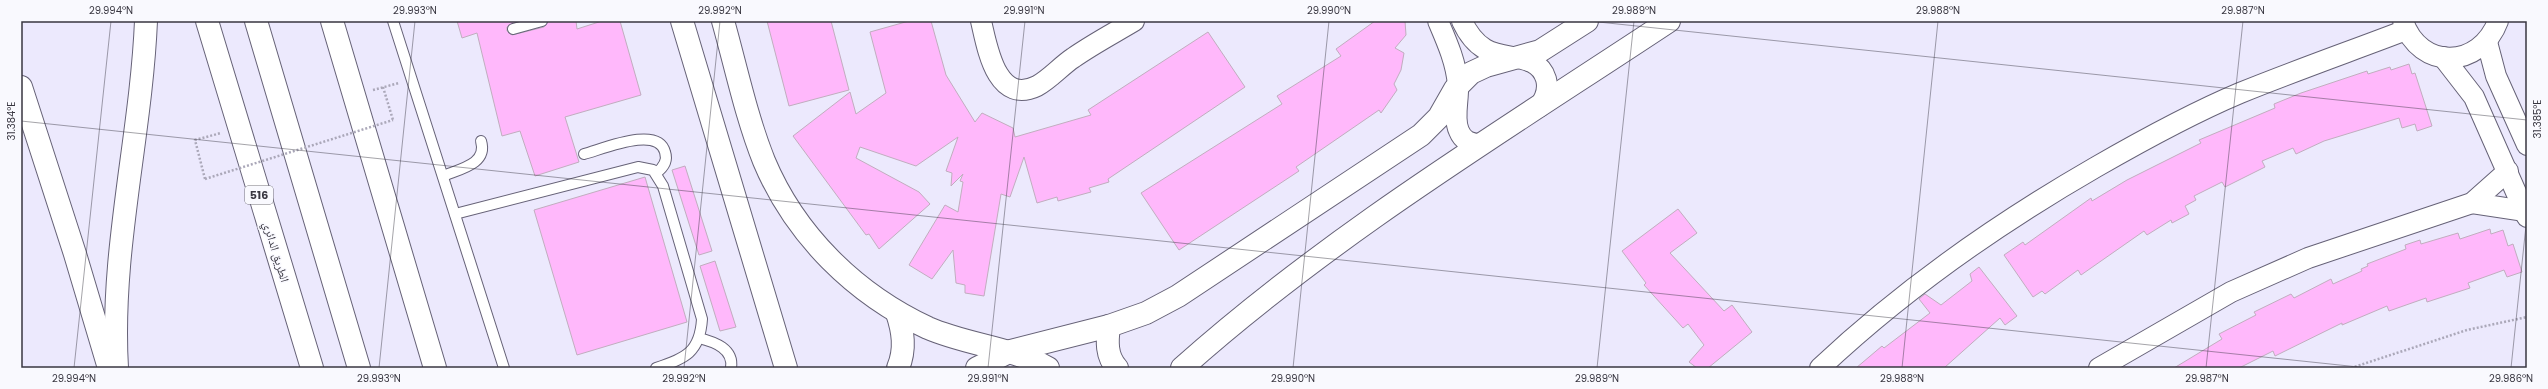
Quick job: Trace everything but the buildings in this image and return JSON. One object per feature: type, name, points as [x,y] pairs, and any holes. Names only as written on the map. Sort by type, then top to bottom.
[{"type":"main road","points":[[117,368],[116,320],[120,240],[140,99],[146,21]]},
{"type":"main road","name":"الطريق الدائري","points":[[207,21],[312,368]]},
{"type":"main road","points":[[256,21],[359,368]]},
{"type":"main road","points":[[332,21],[436,368]]},
{"type":"main road","points":[[682,21],[786,368]]},
{"type":"main road","points":[[723,21],[764,160],[785,204],[813,243],[864,290],[897,313],[950,336],[1012,351],[1048,368]]},
{"type":"main road","points":[[977,368],[1012,351],[1109,326],[1146,313],[1178,296],[1421,135],[1439,117],[1458,86],[1478,69],[1540,51],[1587,21]]},
{"type":"main road","points":[[1182,368],[1236,320],[1391,206],[1481,144],[1539,108],[1669,21]]},
{"type":"main road","points":[[21,87],[75,254],[109,368]]},
{"type":"main road","points":[[897,313],[902,328],[904,345],[898,368]]},
{"type":"main road","points":[[1109,326],[1107,345],[1113,363],[1117,368]]},
{"type":"street","points":[[981,21],[991,64],[996,73],[1013,88],[1021,89],[1036,86],[1073,58],[1134,21]]},
{"type":"street","points":[[1438,21],[1453,60],[1458,86],[1457,123],[1459,133],[1469,142],[1481,144]]},
{"type":"street","points":[[1462,21],[1469,34],[1486,49],[1496,54],[1519,58],[1535,63],[1545,76],[1547,93],[1539,108]]},
{"type":"street","points":[[2443,58],[2467,55],[2487,42],[2498,21]]},
{"type":"street","points":[[1820,368],[1921,282],[2004,222],[2048,194],[2189,116],[2404,25],[2421,48],[2443,58],[2474,97],[2526,214]]},
{"type":"street","points":[[2487,42],[2496,76],[2527,145]]},
{"type":"street","points":[[2099,368],[2231,292],[2308,258],[2472,203],[2508,171]]},
{"type":"street","points":[[2472,203],[2526,214]]},
{"type":"lane","points":[[393,21],[504,368]]},
{"type":"lane","points":[[513,29],[542,21]]},
{"type":"lane","points":[[584,154],[644,138],[655,139],[663,146],[666,156],[663,166],[656,173]]},
{"type":"lane","points":[[443,176],[476,162],[482,153],[481,141]]},
{"type":"lane","points":[[455,214],[638,167],[648,167],[656,173],[663,186],[702,319],[696,346],[685,357],[656,368]]},
{"type":"lane","points":[[699,338],[710,341],[725,350],[730,355],[731,368]]},
{"type":"path","points":[[355,95],[411,80]]},
{"type":"path","points":[[238,127],[195,140],[205,179],[393,120],[383,87]]},
{"type":"path","points":[[2351,368],[2467,330],[2527,317]]}]
